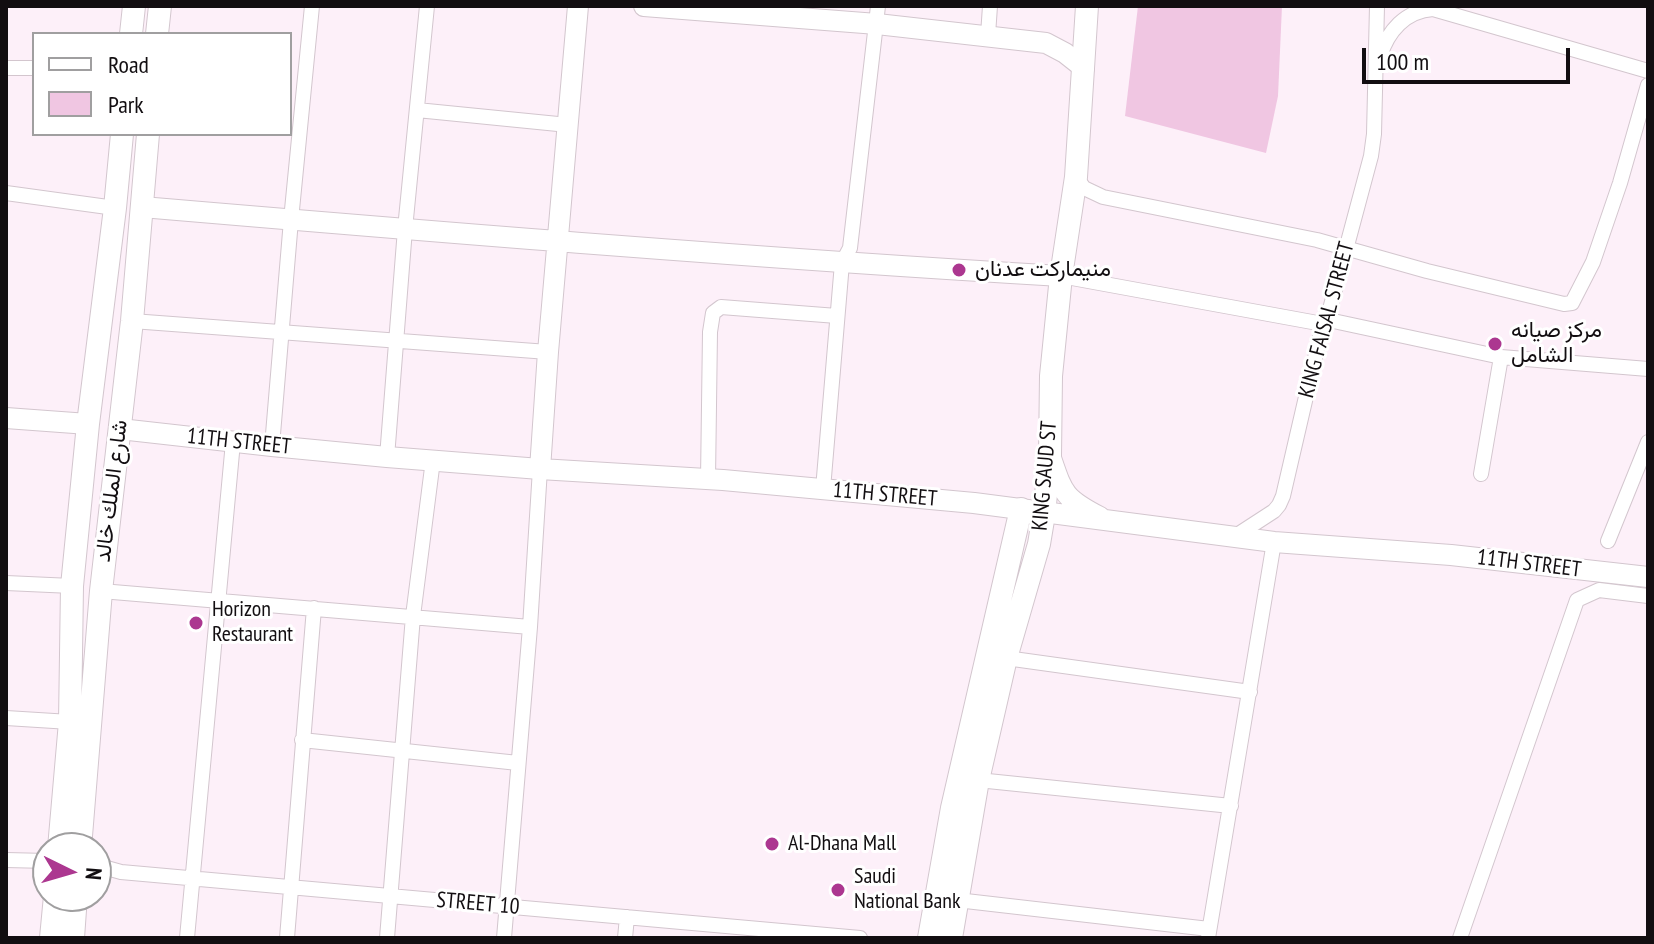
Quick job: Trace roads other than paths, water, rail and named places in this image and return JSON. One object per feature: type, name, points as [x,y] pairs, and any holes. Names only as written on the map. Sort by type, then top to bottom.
[{"type":"main road","points":[[131,32],[134,6]]},
{"type":"main road","points":[[157,32],[160,6]]},
{"type":"main road","name":"KING SAUD ST","points":[[951,938],[978,780],[1044,514],[1050,455],[1051,376],[1061,276],[1076,177],[1087,6]]},
{"type":"main road","name":"شارع الملك خالد","points":[[60,832],[70,722],[72,586],[122,136]]},
{"type":"main road","name":"شارع الملك خالد","points":[[81,832],[101,591],[132,321],[148,136]]},
{"type":"main road","points":[[88,424],[120,429]]},
{"type":"main road","name":"KING SAUD ST","points":[[929,938],[952,808],[1021,509]]},
{"type":"main road","points":[[51,938],[53,912]]},
{"type":"main road","points":[[73,938],[75,912]]},
{"type":"street","points":[[272,446],[312,6]]},
{"type":"street","points":[[387,457],[427,6]]},
{"type":"street","points":[[504,938],[530,627],[548,352],[578,6]]},
{"type":"street","points":[[644,6],[877,15],[1046,43],[1084,68]]},
{"type":"street","points":[[988,35],[990,6]]},
{"type":"street","points":[[1374,79],[1377,6]]},
{"type":"street","points":[[1374,79],[1388,36],[1411,15],[1433,9],[1648,71]]},
{"type":"street","points":[[823,489],[842,263],[850,248],[877,15]]},
{"type":"street","points":[[6,68],[32,68]]},
{"type":"street","name":"KING FAISAL STREET","points":[[1234,537],[1274,511],[1283,496],[1324,322],[1371,156],[1374,79]]},
{"type":"street","points":[[1076,177],[1084,188],[1103,197],[1317,240],[1427,271],[1564,304],[1572,303],[1593,262],[1648,85]]},
{"type":"street","points":[[417,110],[568,125]]},
{"type":"street","points":[[6,193],[115,208]]},
{"type":"street","points":[[142,207],[557,242],[1061,276],[1501,357],[1648,369]]},
{"type":"street","points":[[708,479],[710,332],[713,313],[721,307],[837,316]]},
{"type":"street","points":[[132,321],[548,352]]},
{"type":"street","points":[[1481,474],[1501,357]]},
{"type":"street","points":[[6,418],[88,424]]},
{"type":"street","name":"11TH STREET","points":[[120,429],[387,457],[823,489],[1021,509],[1274,542],[1451,555],[1648,577]]},
{"type":"street","points":[[187,938],[233,442]]},
{"type":"street","points":[[1608,541],[1648,442]]},
{"type":"street","points":[[1050,455],[1062,490],[1080,507],[1111,522]]},
{"type":"street","points":[[387,938],[413,616],[433,460]]},
{"type":"street","points":[[957,900],[1208,934],[1274,542]]},
{"type":"street","points":[[6,583],[72,586]]},
{"type":"street","points":[[1460,938],[1577,600],[1599,590],[1648,596]]},
{"type":"street","points":[[101,591],[530,627]]},
{"type":"street","points":[[287,938],[314,608]]},
{"type":"street","points":[[1006,658],[1250,692]]},
{"type":"street","points":[[6,718],[70,722]]},
{"type":"street","points":[[302,740],[518,763]]},
{"type":"street","points":[[978,780],[1231,806]]},
{"type":"street","points":[[6,860],[32,861]]},
{"type":"street","name":"STREET 10","points":[[112,869],[627,917],[743,933],[860,938]]},
{"type":"street","points":[[625,938],[627,917]]},
{"type":"place","name":"منيماركت عدنان","points":[[959,270]]},
{"type":"place","name":"مركز صيانه الشامل","points":[[1495,344]]},
{"type":"place","name":"Horizon Restaurant","points":[[196,623]]},
{"type":"place","name":"Al-Dhana Mall","points":[[772,844]]},
{"type":"place","name":"Saudi National Bank","points":[[838,890]]}]
